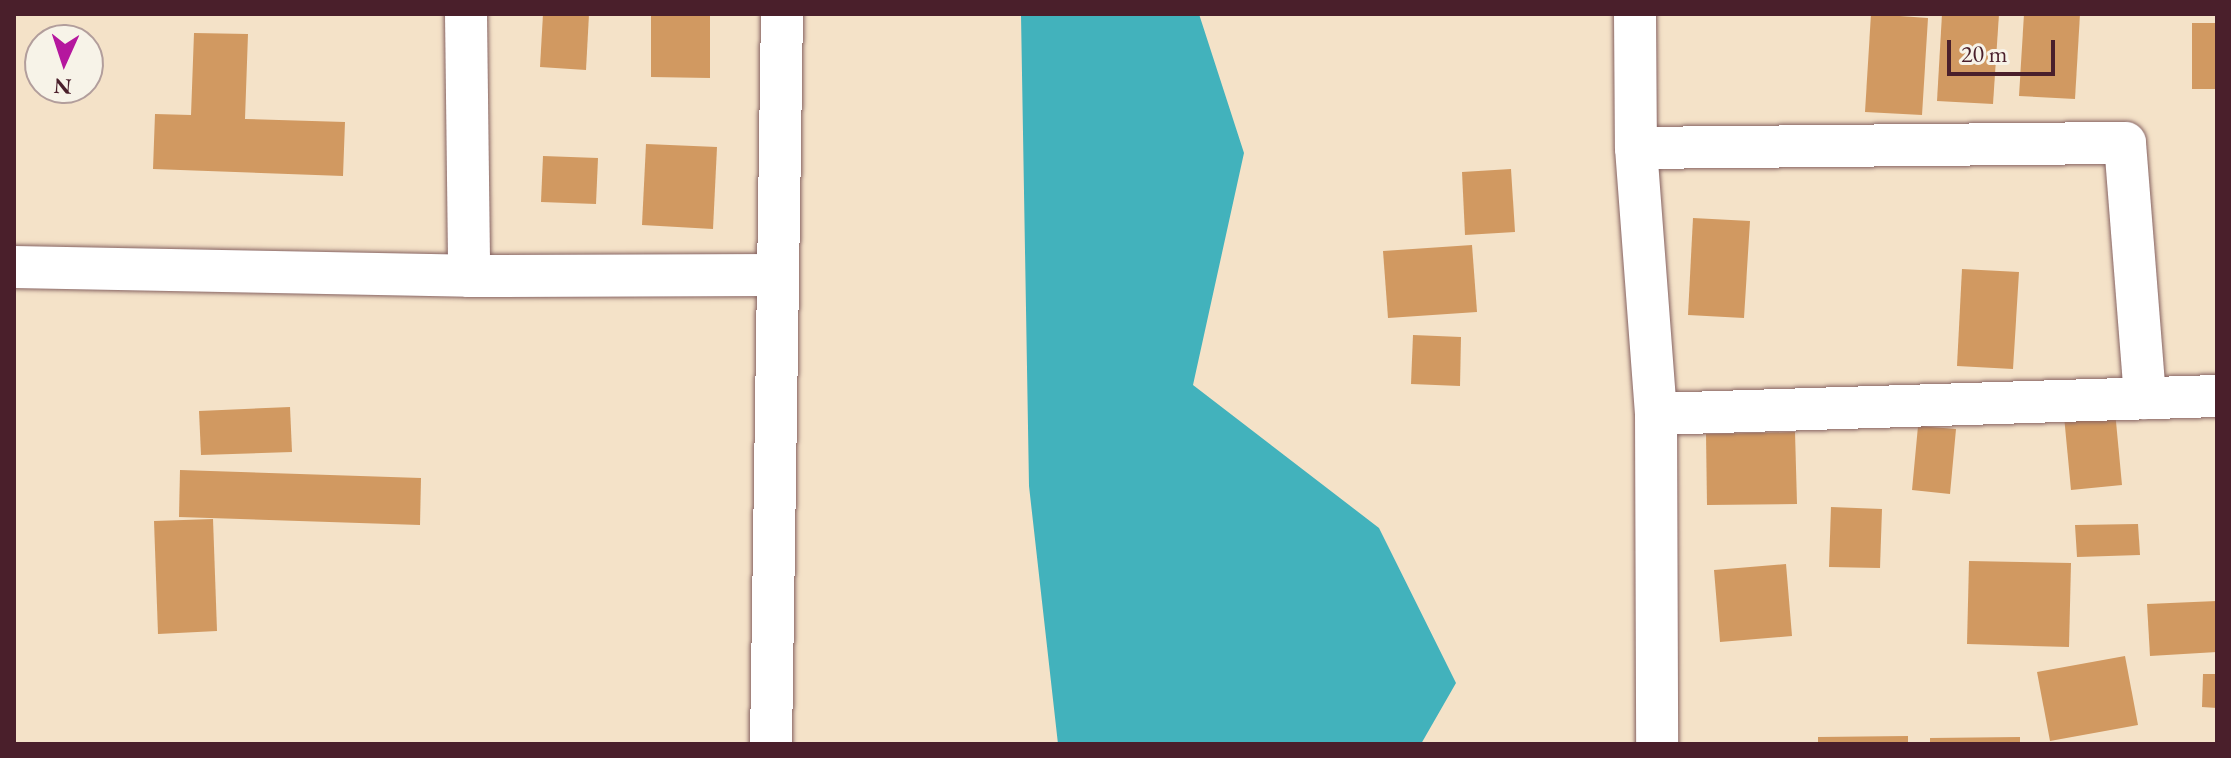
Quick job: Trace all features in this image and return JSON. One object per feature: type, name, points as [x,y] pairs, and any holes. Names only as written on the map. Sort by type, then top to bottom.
[{"type":"street","points":[[466,14],[469,276]]},
{"type":"street","points":[[771,744],[782,14]]},
{"type":"street","points":[[1635,14],[1636,148],[1656,414],[1657,744]]},
{"type":"street","points":[[1636,148],[2125,143],[2145,398]]},
{"type":"street","points":[[14,267],[469,276],[776,275]]},
{"type":"street","points":[[1656,414],[2217,396]]},
{"type":"water","points":[[1199,14],[1244,153],[1193,385],[1379,528],[1456,683],[1421,744],[1058,744],[1029,486],[1021,15]]},
{"type":"building","points":[[543,14],[589,14],[586,70],[540,67]]},
{"type":"building","points":[[651,14],[710,14],[710,78],[651,77]]},
{"type":"building","points":[[1871,14],[1928,18],[1922,115],[1865,112]]},
{"type":"building","points":[[1942,14],[1999,14],[1993,104],[1937,101]]},
{"type":"building","points":[[2024,14],[2080,14],[2075,99],[2019,96]]},
{"type":"building","points":[[2192,23],[2217,23],[2217,89],[2192,89]]},
{"type":"building","points":[[194,33],[248,34],[245,119],[345,122],[343,176],[153,169],[155,114],[191,115]]},
{"type":"building","points":[[646,144],[717,147],[713,229],[642,225]]},
{"type":"building","points":[[543,156],[598,158],[596,204],[541,202]]},
{"type":"building","points":[[1511,169],[1515,232],[1465,235],[1462,172]]},
{"type":"building","points":[[1693,218],[1750,221],[1744,318],[1688,315]]},
{"type":"building","points":[[1472,245],[1477,312],[1388,318],[1383,251]]},
{"type":"building","points":[[1962,269],[2019,272],[2013,369],[1957,366]]},
{"type":"building","points":[[1413,335],[1461,337],[1460,386],[1411,384]]},
{"type":"building","points":[[290,407],[292,452],[201,455],[199,411]]},
{"type":"building","points":[[2115,411],[2122,485],[2071,490],[2064,416]]},
{"type":"building","points":[[1918,426],[1956,429],[1950,494],[1912,490]]},
{"type":"building","points":[[1795,432],[1797,504],[1707,505],[1706,434]]},
{"type":"building","points":[[180,470],[421,478],[420,525],[179,517]]},
{"type":"building","points":[[1831,507],[1882,509],[1880,568],[1829,567]]},
{"type":"building","points":[[213,519],[217,631],[158,634],[154,521]]},
{"type":"building","points":[[2138,524],[2140,555],[2077,557],[2075,525]]},
{"type":"building","points":[[1969,561],[2071,563],[2069,647],[1967,644]]},
{"type":"building","points":[[1786,564],[1792,636],[1720,642],[1714,570]]},
{"type":"building","points":[[2217,601],[2217,652],[2150,656],[2147,604]]},
{"type":"building","points":[[2125,656],[2138,725],[2050,741],[2037,672]]},
{"type":"building","points":[[2203,674],[2217,674],[2217,708],[2202,707]]},
{"type":"building","points":[[1908,736],[1908,744],[1818,744],[1818,737]]},
{"type":"building","points":[[2020,737],[2020,744],[1930,744],[1930,738]]}]
